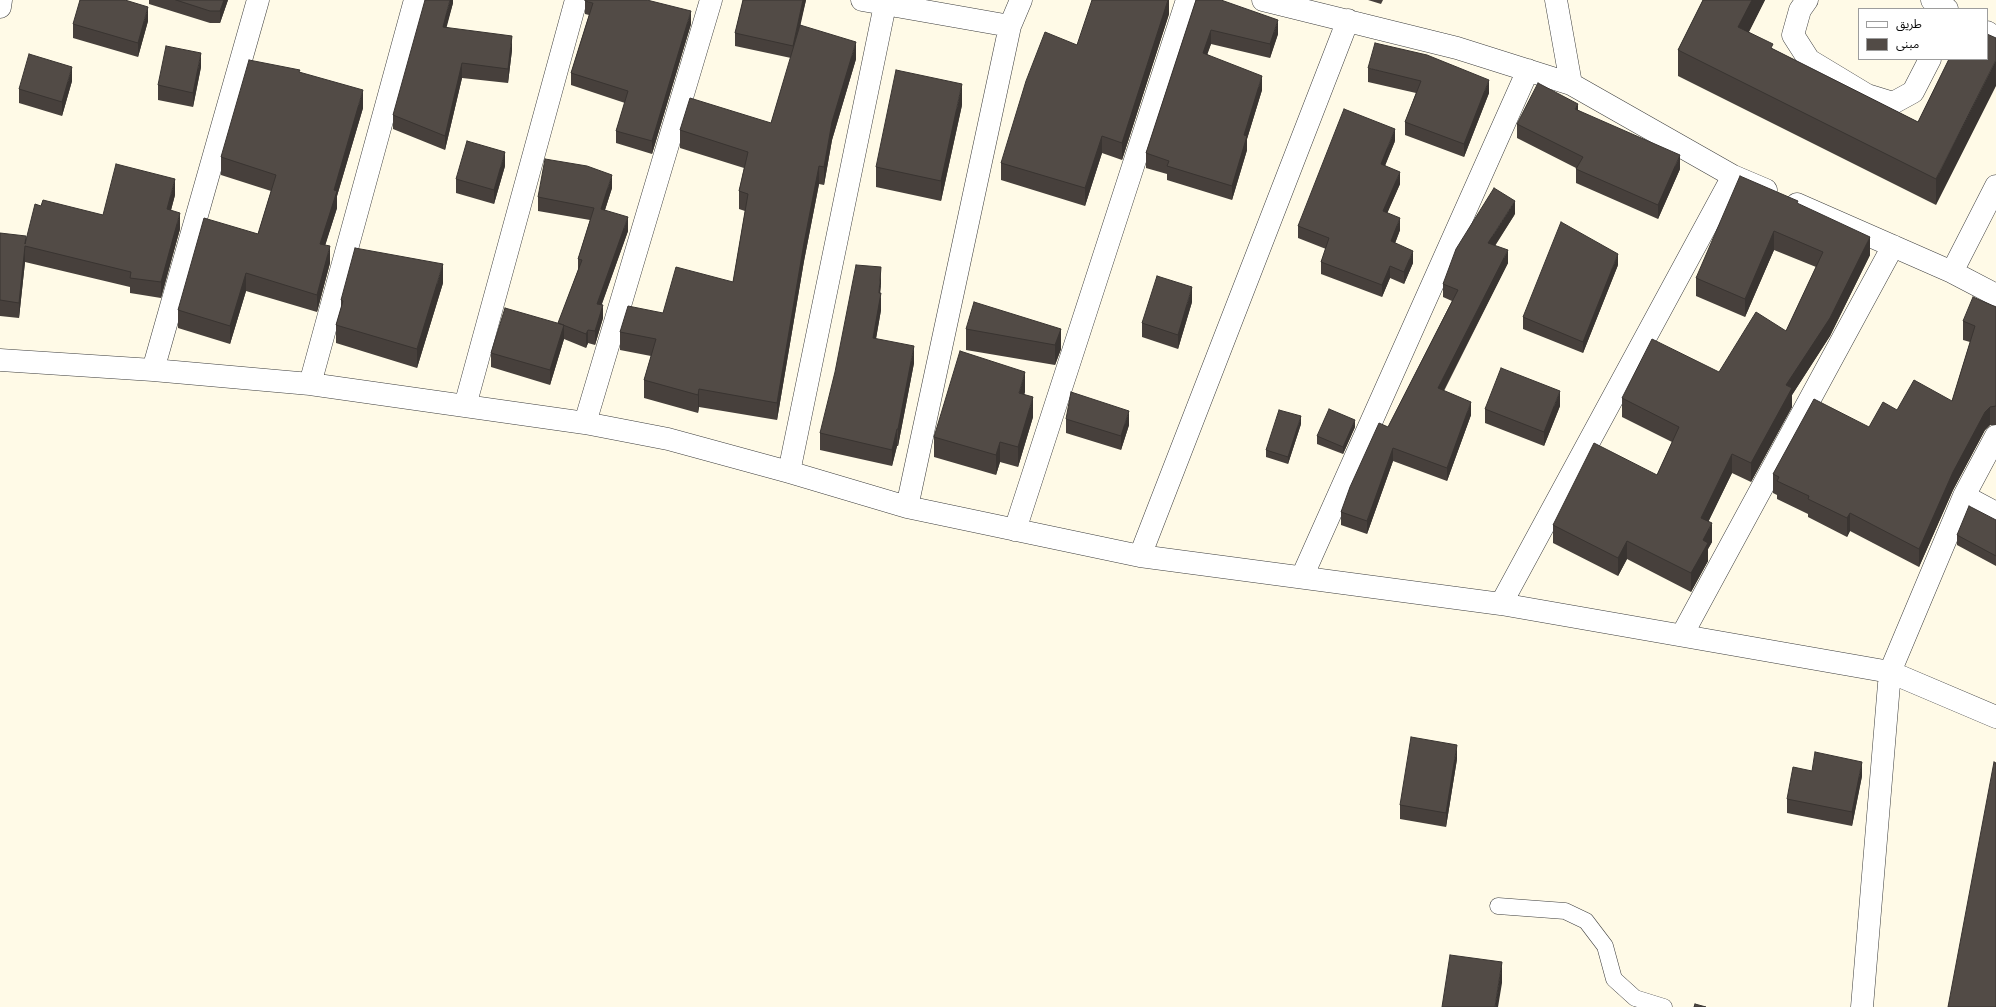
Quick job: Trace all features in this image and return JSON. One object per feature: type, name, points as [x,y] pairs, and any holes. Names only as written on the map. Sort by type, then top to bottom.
[{"type":"street","points":[[0,7],[1,0]]},
{"type":"street","points":[[153,370],[258,0]]},
{"type":"street","points":[[310,384],[415,0]]},
{"type":"street","points":[[465,406],[576,0]]},
{"type":"street","points":[[585,423],[711,0]]},
{"type":"street","points":[[862,0],[886,2],[1010,26]]},
{"type":"street","points":[[906,507],[1010,26],[1021,0]]},
{"type":"street","points":[[1014,530],[1187,0]]},
{"type":"street","points":[[1263,0],[1312,6],[1348,20],[1457,48],[1571,84],[1733,176],[1952,272],[1996,295]]},
{"type":"street","points":[[1556,0],[1571,84]]},
{"type":"street","points":[[1807,0],[1800,10],[1794,35],[1805,54],[1809,60],[1867,95],[1893,103],[1913,92],[1929,60]]},
{"type":"street","points":[[1932,0],[1945,8]]},
{"type":"street","points":[[789,472],[886,2]]},
{"type":"street","points":[[1140,556],[1348,20]]},
{"type":"street","points":[[1302,577],[1528,70]]},
{"type":"street","points":[[1502,604],[1733,176]]},
{"type":"street","points":[[1952,272],[1996,186]]},
{"type":"street","points":[[1682,636],[1893,246]]},
{"type":"street","points":[[0,360],[153,370],[310,384],[585,423],[668,439],[789,472],[906,507],[1140,556],[1502,604],[1890,672],[1996,717]]},
{"type":"street","points":[[1862,1007],[1890,672],[1964,496],[1996,436]]},
{"type":"street","points":[[1964,496],[1996,513]]},
{"type":"lane","points":[[1498,906],[1565,911],[1586,921],[1605,946],[1614,979],[1635,998],[1664,1007]]},
{"type":"building","points":[[80,0],[125,0],[148,7],[138,43],[73,24]]},
{"type":"building","points":[[176,0],[224,0],[220,11],[210,11]]},
{"type":"building","points":[[425,0],[450,0],[443,27],[512,36],[508,69],[462,63],[445,136],[393,115]]},
{"type":"building","points":[[585,0],[647,0],[691,11],[652,141],[616,131],[628,91],[571,73],[593,3]]},
{"type":"building","points":[[743,0],[803,0],[793,46],[735,33]]},
{"type":"building","points":[[1092,0],[1168,0],[1122,143],[1102,136],[1085,188],[1001,163],[1026,81],[1045,32],[1077,45]]},
{"type":"building","points":[[1196,0],[1221,0],[1278,20],[1270,44],[1211,30],[1203,53],[1262,76],[1244,135],[1247,136],[1232,186],[1167,166],[1169,161],[1146,153]]},
{"type":"building","points":[[1703,0],[1752,0],[1738,27],[1773,44],[1771,48],[1918,122],[1949,60],[1988,60],[1988,34],[1996,38],[1996,60],[1936,179],[1678,50]]},
{"type":"building","points":[[800,25],[856,42],[832,122],[824,167],[819,166],[804,243],[777,403],[699,389],[698,395],[644,380],[656,339],[620,332],[628,306],[663,313],[676,267],[733,282],[748,194],[739,191],[748,152],[680,130],[690,98],[771,123]]},
{"type":"building","points":[[1375,43],[1427,55],[1489,80],[1464,144],[1405,122],[1421,81],[1368,68]]},
{"type":"building","points":[[166,46],[201,53],[193,93],[158,85]]},
{"type":"building","points":[[29,54],[72,67],[62,102],[19,89]]},
{"type":"building","points":[[249,60],[300,70],[299,72],[363,90],[334,190],[337,191],[320,244],[330,246],[317,295],[246,273],[230,326],[178,310],[204,218],[258,234],[276,175],[221,157]]},
{"type":"building","points":[[896,70],[962,84],[941,181],[876,167]]},
{"type":"building","points":[[1538,83],[1578,104],[1575,109],[1680,155],[1658,205],[1576,169],[1583,157],[1517,124]]},
{"type":"building","points":[[1344,109],[1395,129],[1381,164],[1400,172],[1383,211],[1400,218],[1391,241],[1413,251],[1404,272],[1390,266],[1382,285],[1321,262],[1329,238],[1298,226]]},
{"type":"building","points":[[467,141],[505,152],[494,190],[456,179]]},
{"type":"building","points":[[545,159],[587,166],[612,175],[601,209],[628,217],[597,304],[603,305],[595,331],[588,330],[586,334],[558,323],[582,260],[578,259],[594,208],[538,197]]},
{"type":"building","points":[[116,164],[175,179],[167,209],[180,213],[161,282],[130,278],[131,272],[25,246],[19,303],[0,300],[0,233],[26,236],[25,244],[35,204],[41,206],[43,200],[103,215]]},
{"type":"building","points":[[1740,176],[1798,201],[1797,203],[1870,237],[1830,318],[1786,385],[1792,388],[1751,463],[1732,454],[1701,518],[1712,523],[1703,540],[1708,543],[1691,573],[1627,541],[1618,558],[1553,525],[1594,443],[1657,475],[1679,427],[1622,398],[1652,339],[1719,372],[1756,312],[1786,331],[1823,252],[1774,231],[1745,299],[1696,278]]},
{"type":"building","points":[[1494,188],[1515,201],[1488,243],[1508,250],[1438,388],[1471,402],[1447,468],[1393,448],[1367,521],[1341,512],[1350,487],[1379,423],[1388,427],[1458,290],[1443,284],[1456,249]]},
{"type":"building","points":[[1561,222],[1618,254],[1583,342],[1523,317]]},
{"type":"building","points":[[355,248],[443,264],[417,349],[336,325]]},
{"type":"building","points":[[856,265],[881,267],[879,293],[881,293],[873,338],[914,346],[898,429],[892,450],[820,433],[835,372]]},
{"type":"building","points":[[1157,276],[1192,287],[1178,335],[1142,323]]},
{"type":"building","points":[[1973,297],[1996,307],[1996,406],[1990,407],[1985,412],[1953,472],[1919,549],[1850,513],[1847,518],[1808,499],[1809,496],[1777,481],[1779,477],[1773,474],[1814,399],[1869,427],[1883,402],[1897,410],[1914,380],[1952,401],[1975,326],[1963,321]]},
{"type":"building","points":[[974,302],[1061,329],[1055,345],[966,329]]},
{"type":"building","points":[[505,308],[564,325],[550,370],[491,353]]},
{"type":"building","points":[[960,351],[1025,372],[1019,393],[1033,397],[1018,447],[1000,442],[996,455],[934,437]]},
{"type":"building","points":[[1501,368],[1560,391],[1544,432],[1485,409]]},
{"type":"building","points":[[1071,392],[1129,411],[1121,436],[1066,419]]},
{"type":"building","points":[[1329,409],[1355,420],[1343,447],[1317,436]]},
{"type":"building","points":[[1279,410],[1301,416],[1288,457],[1266,450]]},
{"type":"building","points":[[1969,506],[1996,520],[1996,556],[1957,535]]},
{"type":"building","points":[[1411,737],[1457,745],[1446,813],[1400,805]]},
{"type":"building","points":[[1815,752],[1862,762],[1852,812],[1787,799],[1793,767],[1812,771]]},
{"type":"building","points":[[1994,762],[1996,763],[1996,1007],[1948,1007]]},
{"type":"building","points":[[1450,955],[1502,962],[1495,1007],[1442,1007]]},
{"type":"building","points":[[1695,1004],[1706,1007],[1694,1007]]}]
